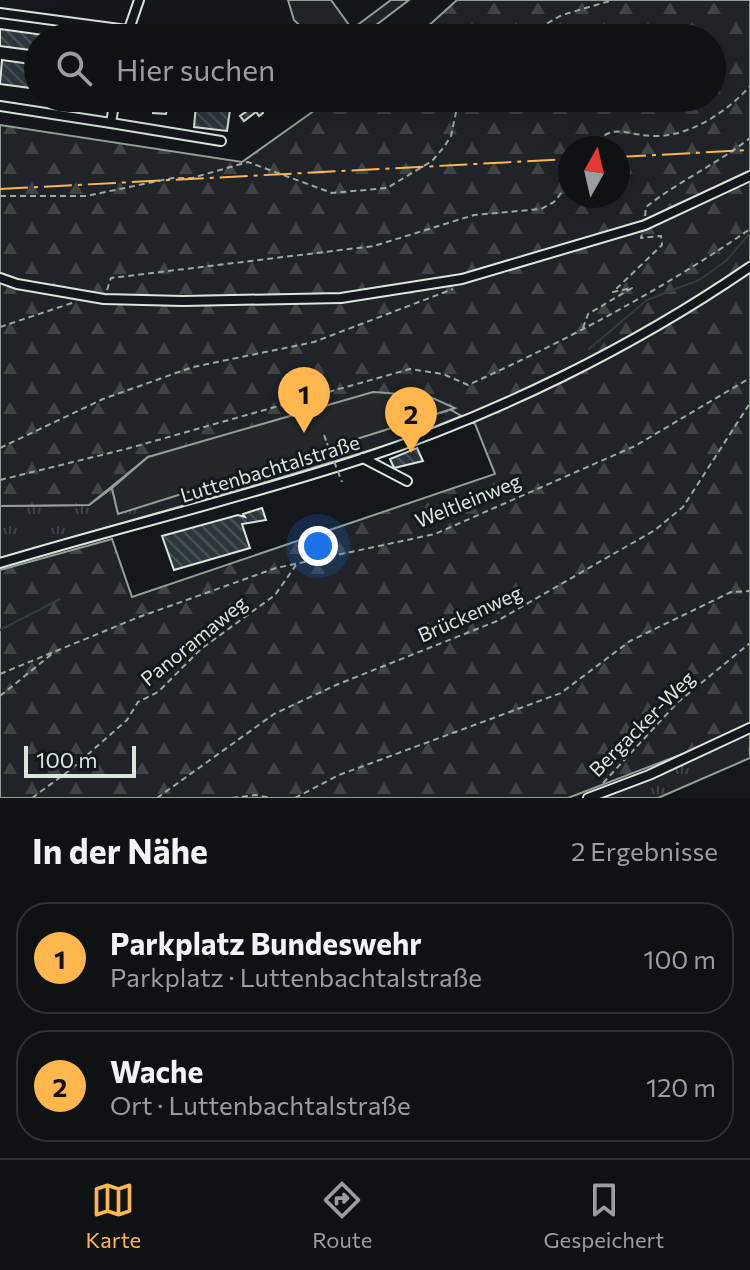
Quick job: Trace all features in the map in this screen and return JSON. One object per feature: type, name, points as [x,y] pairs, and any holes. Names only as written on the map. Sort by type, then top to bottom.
[{"type":"street","points":[[131,24],[139,0]]},
{"type":"street","points":[[0,13],[67,24]]},
{"type":"street","points":[[0,106],[24,110]]},
{"type":"street","points":[[39,112],[221,141]]},
{"type":"street","points":[[111,123],[113,112]]},
{"type":"street","points":[[0,278],[104,299],[341,298],[462,279],[645,225],[750,176]]},
{"type":"street","name":"Luttenbachtalstraße","points":[[0,563],[363,458],[526,393],[676,318],[750,267]]},
{"type":"street","points":[[363,458],[407,481]]},
{"type":"street","points":[[590,797],[750,728]]},
{"type":"path","points":[[546,24],[562,15],[613,0]]},
{"type":"path","points":[[726,110],[750,86]]},
{"type":"path","points":[[0,196],[86,196],[173,178],[192,178],[248,162],[332,193],[387,188],[432,161],[451,136],[456,112]]},
{"type":"path","points":[[601,136],[605,132],[622,130],[656,136],[679,133],[722,112]]},
{"type":"path","points":[[583,328],[588,314],[632,288],[613,292],[662,245],[661,236],[641,238],[646,207],[666,191],[722,160],[750,138]]},
{"type":"path","points":[[104,299],[111,278],[374,246],[474,215],[541,209],[558,197]]},
{"type":"path","points":[[0,480],[126,449],[410,369],[443,374],[468,385],[583,328],[705,261],[750,229]]},
{"type":"path","points":[[0,448],[103,399],[193,367],[314,342],[411,303],[431,299],[457,287],[462,279]]},
{"type":"path","points":[[0,327],[39,317],[89,296]]},
{"type":"path","name":"Weltleinweg","points":[[0,674],[139,617],[297,564],[435,534],[635,446],[750,378]]},
{"type":"path","name":"Brückenweg","points":[[157,798],[274,714],[336,685],[497,621],[655,530],[683,507],[750,403]]},
{"type":"path","points":[[324,435],[342,482]]},
{"type":"path","name":"Panoramaweg","points":[[32,798],[70,770],[127,720],[138,702],[158,692],[201,649],[275,595],[297,564]]},
{"type":"path","points":[[295,798],[339,775],[561,693],[630,641],[731,592],[750,591]]},
{"type":"path","name":"Bergacker-Weg","points":[[590,797],[678,702],[750,643]]},
{"type":"path","points":[[0,696],[55,651]]},
{"type":"path","points":[[232,798],[255,795],[272,798]]},
{"type":"green space","points":[[288,0],[331,0],[348,24],[298,24]]},
{"type":"green space","points":[[391,0],[409,0],[377,24],[359,24]]},
{"type":"green space","points":[[457,0],[750,0],[750,728],[568,798],[0,798],[0,570],[112,539],[132,597],[495,474],[475,424],[427,396],[148,457],[89,505],[0,506],[0,125],[242,162],[312,112],[726,112],[726,24],[430,24]]},
{"type":"green space","points":[[455,408],[464,415],[394,443],[0,558],[0,506],[89,505],[112,488],[118,513]]},
{"type":"green space","points":[[750,728],[750,758],[658,798],[601,798]]},
{"type":"shaded area","points":[[373,392],[428,396],[455,408],[118,514],[112,488],[148,457]]},
{"type":"building","points":[[0,29],[24,32],[24,49],[0,46]]},
{"type":"building","points":[[2,60],[24,63],[24,87],[0,84]]},
{"type":"building","points":[[195,112],[230,112],[227,131],[194,127]]},
{"type":"building","points":[[246,112],[256,112],[244,121],[240,116]]},
{"type":"building","points":[[417,448],[423,461],[394,468],[390,459]]},
{"type":"building","points":[[262,508],[266,520],[242,524],[250,548],[174,570],[162,536],[238,515],[245,517],[243,514]]},
{"type":"waterway","points":[[589,349],[647,300],[699,280],[726,261],[750,233]]},
{"type":"waterway","points":[[0,630],[60,599]]},
{"type":"power","points":[[630,156],[750,150]]},
{"type":"power","points":[[0,189],[558,160]]},
{"type":"place","name":"Parkplatz Bundeswehr","points":[[304,433]]},
{"type":"place","name":"Wache","points":[[411,453]]}]
